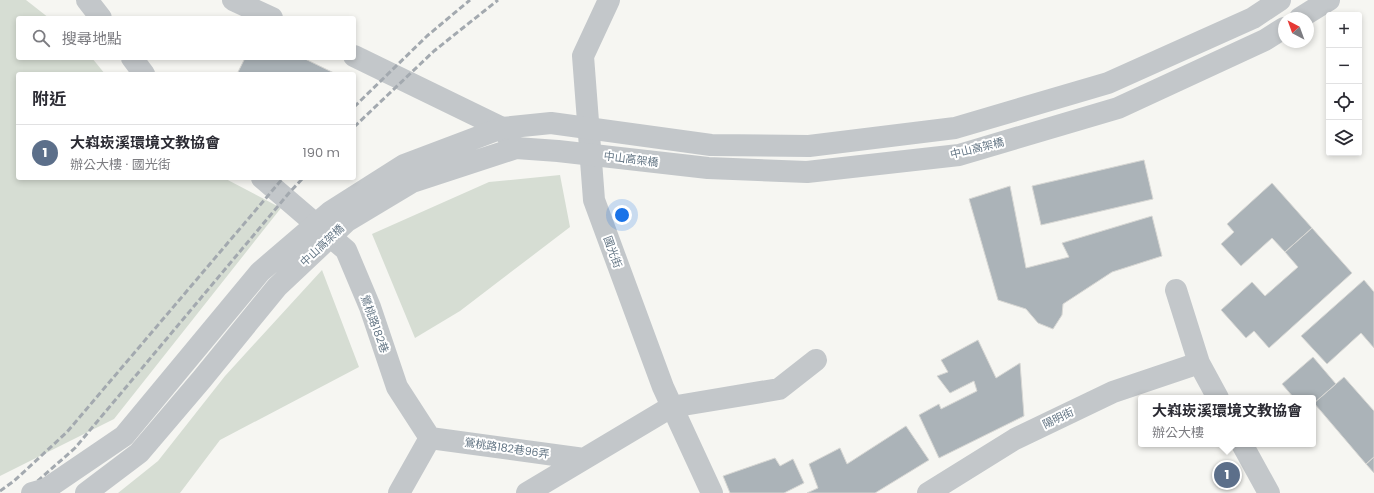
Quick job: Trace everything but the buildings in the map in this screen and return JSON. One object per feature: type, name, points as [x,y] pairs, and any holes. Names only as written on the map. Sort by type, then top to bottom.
[{"type":"street","points":[[87,0],[99,16]]},
{"type":"street","points":[[233,0],[268,16]]},
{"type":"street","name":"國光街","points":[[609,0],[583,56],[594,200],[663,387],[712,493]]},
{"type":"street","name":"中山高架橋","points":[[32,493],[46,489],[124,436],[260,272],[330,212],[404,165],[502,128],[551,123],[712,145],[809,146],[955,128],[1108,82],[1253,18],[1280,0]]},
{"type":"street","points":[[1310,12],[1329,0]]},
{"type":"street","name":"中山高架橋","points":[[86,493],[139,453],[277,287],[347,221],[412,182],[516,148],[558,151],[708,168],[807,172],[959,155],[1118,108],[1265,40],[1278,32]]},
{"type":"street","points":[[356,57],[502,128],[516,148]]},
{"type":"street","points":[[134,60],[142,72]]},
{"type":"street","name":"鶯桃路182巷","points":[[264,180],[346,250],[370,307],[397,387],[430,438]]},
{"type":"street","points":[[1176,290],[1199,363],[1216,395]]},
{"type":"street","points":[[527,493],[672,407],[779,389],[816,360]]},
{"type":"street","name":"陽明街","points":[[928,493],[1015,438],[1113,392],[1199,363]]},
{"type":"street","points":[[399,493],[430,438]]},
{"type":"street","name":"鶯桃路182巷96弄","points":[[430,438],[584,459]]},
{"type":"street","points":[[1244,447],[1269,493]]},
{"type":"shaded area","points":[[0,0],[26,0],[46,16],[16,16],[16,60],[94,60],[103,72],[16,72],[16,180],[228,180],[281,208],[114,419],[0,476]]},
{"type":"shaded area","points":[[560,175],[570,227],[460,311],[415,338],[372,234],[489,182]]},
{"type":"shaded area","points":[[322,270],[359,367],[220,440],[180,493],[118,493],[158,461],[225,376]]},
{"type":"railway","points":[[356,105],[427,36],[470,0]]},
{"type":"railway","points":[[356,125],[434,51],[498,0]]},
{"type":"railway","points":[[0,491],[14,481],[67,432],[281,180]]},
{"type":"railway","points":[[24,493],[75,448],[301,180]]},
{"type":"place","name":"大嵙崁溪環境文教協會","points":[[1227,475]]}]
